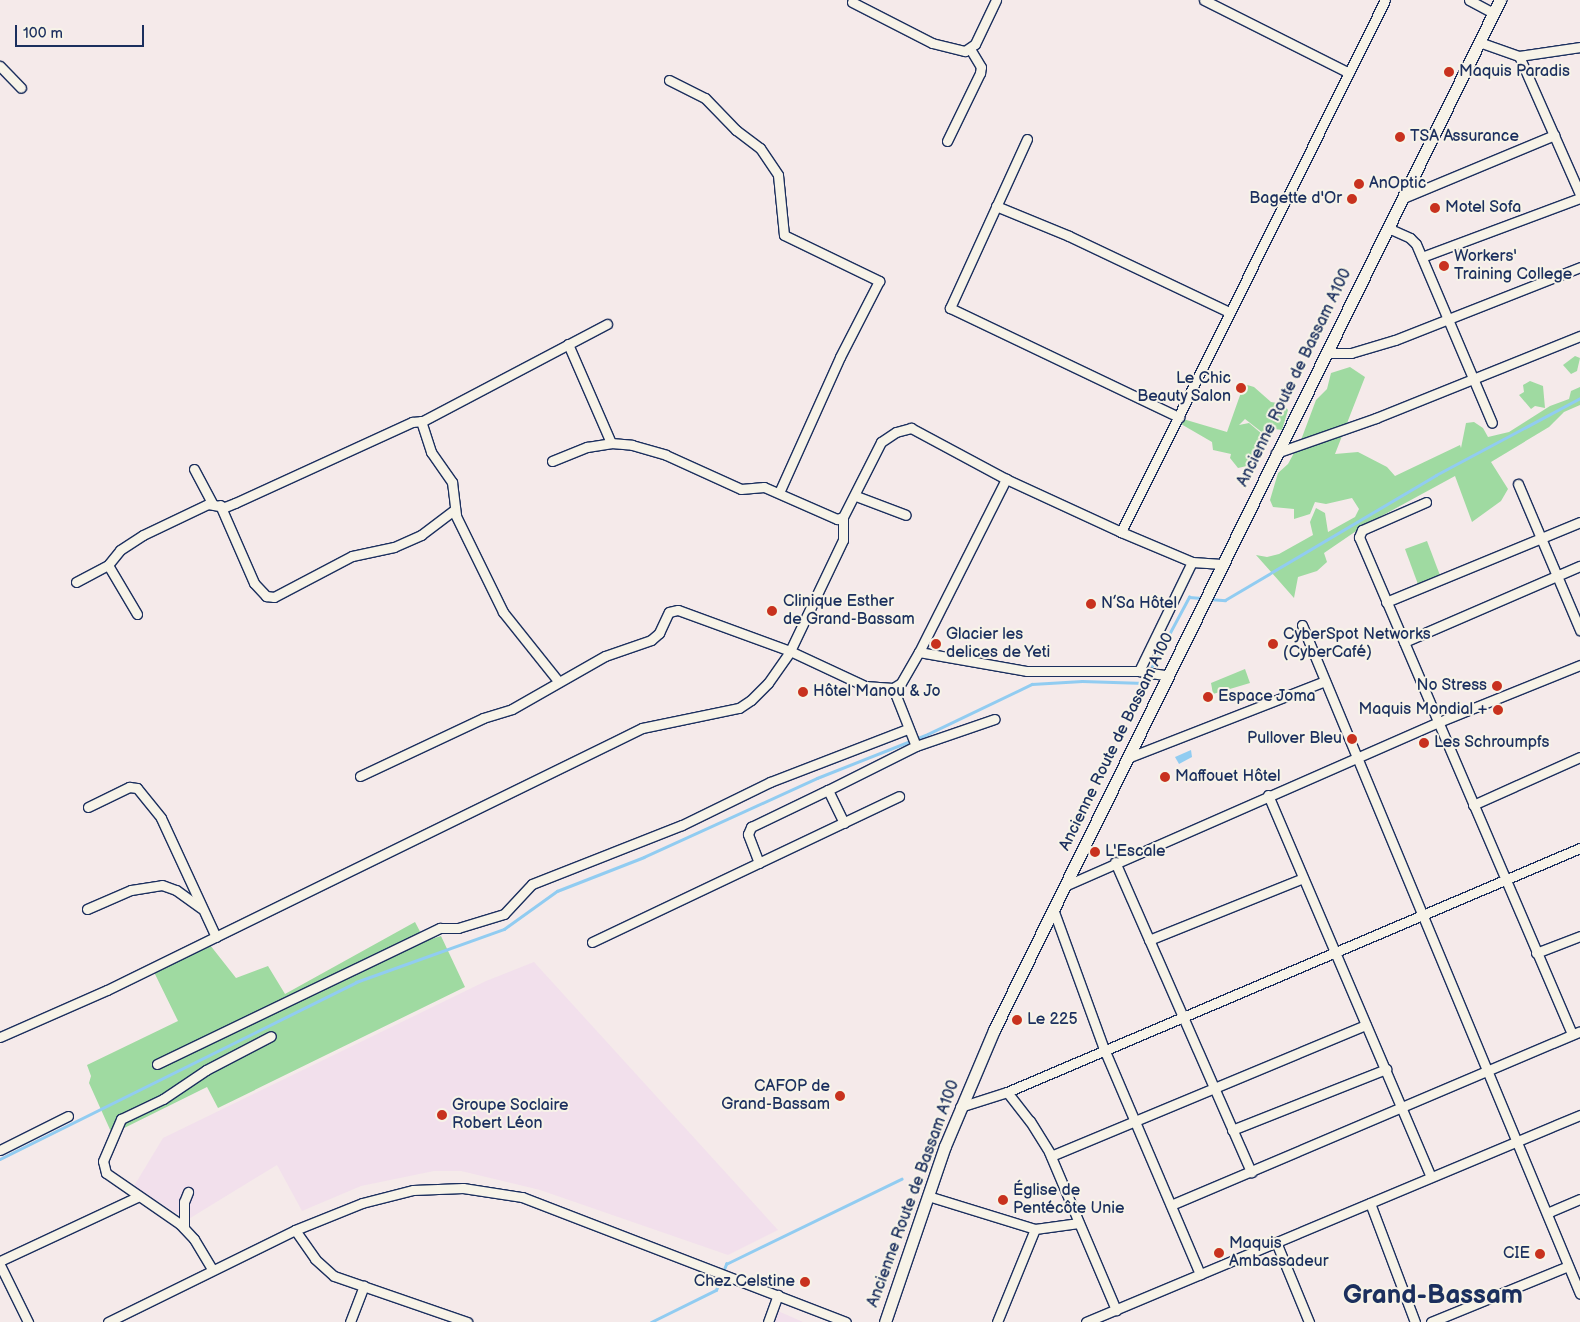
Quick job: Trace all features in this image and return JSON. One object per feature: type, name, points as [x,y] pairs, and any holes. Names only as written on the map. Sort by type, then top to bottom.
[{"type":"main road","name":"Ancienne Route de Bassam A100","points":[[885,1322],[960,1107],[1053,909],[1130,757],[1276,453],[1500,0]]},
{"type":"street","points":[[852,2],[932,43],[965,51],[970,49],[996,0]]},
{"type":"street","points":[[1204,0],[1349,73]]},
{"type":"street","points":[[1120,532],[1385,0]]},
{"type":"street","points":[[1469,0],[1493,13]]},
{"type":"street","points":[[1479,42],[1519,56],[1580,47]]},
{"type":"street","points":[[947,141],[980,73],[981,68],[970,49]]},
{"type":"street","points":[[1519,56],[1580,194]]},
{"type":"street","points":[[0,66],[22,88]]},
{"type":"street","points":[[668,80],[705,98],[736,130],[760,148],[778,175],[784,235],[879,281],[840,357],[779,493]]},
{"type":"street","points":[[1402,198],[1554,135]]},
{"type":"street","points":[[1027,139],[950,308],[1179,416]]},
{"type":"street","points":[[1422,257],[1580,198]]},
{"type":"street","points":[[996,206],[1069,236],[1229,312]]},
{"type":"street","points":[[1388,228],[1410,238],[1422,257],[1492,423]]},
{"type":"street","points":[[1326,353],[1369,349],[1580,267]]},
{"type":"street","points":[[76,582],[108,565],[120,550],[143,535],[217,504],[235,503],[412,422],[421,421],[607,324]]},
{"type":"street","points":[[1276,453],[1473,380],[1580,336]]},
{"type":"street","points":[[568,344],[611,443]]},
{"type":"street","points":[[421,421],[431,452],[452,482],[454,510],[503,612],[558,681]]},
{"type":"street","points":[[0,1036],[107,990],[642,728],[739,708],[768,683],[790,651],[843,540],[844,518],[881,442],[907,428],[1006,479],[1120,532],[1192,562],[1222,564]]},
{"type":"street","points":[[552,461],[587,447],[611,443],[632,445],[666,456],[741,489],[764,487],[837,519],[844,518]]},
{"type":"street","points":[[194,469],[217,504],[254,583],[266,596],[274,597],[352,556],[394,547],[421,535],[454,510]]},
{"type":"street","points":[[360,776],[483,718],[512,709],[558,681],[605,656],[651,640],[659,633],[669,612],[678,610],[790,651],[864,686],[893,688],[901,683],[919,652],[1006,479]]},
{"type":"street","points":[[1518,484],[1580,630]]},
{"type":"street","points":[[856,496],[906,515]]},
{"type":"street","points":[[1171,1205],[1576,1032],[1536,953],[1504,880],[1359,534],[1426,502]]},
{"type":"street","points":[[1386,602],[1580,522]]},
{"type":"street","points":[[1139,671],[1192,562]]},
{"type":"street","points":[[108,565],[138,614]]},
{"type":"street","points":[[1404,642],[1580,566]]},
{"type":"street","points":[[1302,625],[1421,917],[1488,1069],[1516,1142],[1580,1294]]},
{"type":"street","points":[[919,652],[1027,671],[1139,671],[1169,676]]},
{"type":"street","points":[[1067,884],[1439,722],[1580,665]]},
{"type":"street","points":[[1130,757],[1325,681]]},
{"type":"street","points":[[893,688],[916,746]]},
{"type":"street","points":[[759,863],[748,834],[751,827],[916,746],[994,719]]},
{"type":"street","points":[[157,1064],[440,928],[458,928],[504,914],[532,884],[682,825],[770,782],[908,729]]},
{"type":"street","points":[[1473,805],[1580,757]]},
{"type":"street","points":[[88,808],[129,787],[137,788],[161,818],[198,892],[201,908],[216,937]]},
{"type":"street","points":[[828,790],[844,823]]},
{"type":"street","points":[[1268,795],[1431,1177]]},
{"type":"street","points":[[592,942],[899,796]]},
{"type":"street","points":[[960,1107],[1007,1092],[1104,1049],[1421,917],[1580,848]]},
{"type":"street","points":[[1115,862],[1251,1172]]},
{"type":"street","points":[[1149,940],[1303,878]]},
{"type":"street","points":[[87,909],[131,890],[162,885],[176,890],[201,908]]},
{"type":"street","points":[[1053,909],[1104,1049],[1200,1274]]},
{"type":"street","points":[[1536,953],[1580,936]]},
{"type":"street","points":[[1051,1156],[1134,1119],[1366,1025]]},
{"type":"street","points":[[212,1269],[184,1228],[137,1196],[104,1168],[103,1161],[117,1124],[171,1095],[206,1070],[271,1036]]},
{"type":"street","points":[[1232,1130],[1386,1069]]},
{"type":"street","points":[[1007,1092],[1030,1121],[1051,1156],[1116,1310]]},
{"type":"street","points":[[1086,1322],[1580,1115]]},
{"type":"street","points":[[0,1150],[68,1116]]},
{"type":"street","points":[[108,1322],[212,1269],[295,1230],[362,1203],[413,1190],[463,1188],[492,1191],[522,1198],[846,1322]]},
{"type":"street","points":[[184,1228],[184,1202],[188,1192]]},
{"type":"street","points":[[0,1261],[137,1196]]},
{"type":"street","points":[[928,1196],[1035,1229],[1079,1223]]},
{"type":"street","points":[[1547,1213],[1580,1200]]},
{"type":"street","points":[[1370,1203],[1415,1322]]},
{"type":"street","points":[[997,1322],[1035,1229]]},
{"type":"street","points":[[295,1230],[315,1259],[329,1272],[467,1322]]},
{"type":"street","points":[[1276,1242],[1309,1322]]},
{"type":"street","points":[[0,1265],[28,1322]]},
{"type":"street","points":[[1431,1322],[1568,1266]]},
{"type":"street","points":[[350,1322],[364,1286]]},
{"type":"street","points":[[768,1322],[778,1295]]},
{"type":"shaded area","name":"Groupe Soclaire Robert Léon","points":[[534,962],[778,1230],[728,1255],[540,1190],[461,1171],[434,1171],[361,1186],[302,1211],[277,1165],[187,1220],[134,1186],[163,1138],[486,981]]},
{"type":"shaded area","points":[[778,1311],[803,1322],[774,1322]]},
{"type":"green space","points":[[1575,356],[1580,358],[1577,371],[1571,374],[1563,365]]},
{"type":"green space","points":[[1350,367],[1365,377],[1335,454],[1358,452],[1387,467],[1395,476],[1460,445],[1461,448],[1466,423],[1474,422],[1483,428],[1488,437],[1509,432],[1550,406],[1569,399],[1571,391],[1580,387],[1580,405],[1564,412],[1549,427],[1491,462],[1508,489],[1501,501],[1472,522],[1455,476],[1365,525],[1324,553],[1327,562],[1317,571],[1298,577],[1294,598],[1256,555],[1267,557],[1279,554],[1313,535],[1310,522],[1316,508],[1325,513],[1328,532],[1355,517],[1359,509],[1352,498],[1326,504],[1315,502],[1310,514],[1294,519],[1294,509],[1273,507],[1270,500],[1278,473],[1288,464],[1301,440],[1316,400],[1327,389],[1331,373]]},
{"type":"green space","points":[[1530,381],[1543,386],[1545,408],[1535,406],[1531,409],[1519,395],[1524,392],[1523,385]]},
{"type":"green space","points":[[1244,384],[1254,387],[1271,402],[1283,404],[1288,410],[1282,430],[1268,428],[1268,437],[1245,419],[1239,425],[1249,423],[1262,434],[1264,451],[1247,466],[1238,468],[1230,458],[1231,454],[1213,450],[1212,442],[1181,424],[1183,419],[1227,432]]},
{"type":"green space","points":[[1427,541],[1441,578],[1419,587],[1405,549]]},
{"type":"green space","points":[[1245,669],[1250,683],[1213,694],[1211,683]]},
{"type":"green space","points":[[415,922],[425,941],[441,936],[465,987],[218,1108],[207,1087],[112,1134],[89,1083],[91,1076],[87,1065],[178,1021],[153,970],[210,945],[236,978],[268,966],[285,994]]},
{"type":"water","points":[[1191,750],[1192,757],[1179,764],[1175,757]]},
{"type":"waterway","points":[[1209,599],[1225,600],[1436,475],[1580,398]]},
{"type":"waterway","points":[[1150,670],[1189,597],[1201,598]]},
{"type":"waterway","points":[[0,1159],[356,982],[504,929],[557,891],[644,857],[817,778],[928,734],[1032,684],[1082,681],[1144,683],[1148,675]]},
{"type":"waterway","points":[[723,1272],[726,1264],[901,1179]]},
{"type":"waterway","points":[[651,1322],[716,1290],[721,1277]]},
{"type":"place","name":"Maquis Paradis","points":[[1449,72]]},
{"type":"place","name":"TSA Assurance","points":[[1400,137]]},
{"type":"place","name":"AnOptic","points":[[1359,184]]},
{"type":"place","name":"Bagette d'Or","points":[[1352,199]]},
{"type":"place","name":"Motel Sofa","points":[[1435,208]]},
{"type":"place","name":"Workers' Training College","points":[[1444,266]]},
{"type":"place","name":"Le Chic Beauty Salon","points":[[1241,388]]},
{"type":"place","name":"N’Sa Hôtel","points":[[1091,604]]},
{"type":"place","name":"Clinique Esther de Grand-Bassam","points":[[772,611]]},
{"type":"place","name":"Glacier les delices de Yeti","points":[[936,644]]},
{"type":"place","name":"CyberSpot Networks (CyberCafé)","points":[[1273,644]]},
{"type":"place","name":"No Stress","points":[[1497,686]]},
{"type":"place","name":"Hôtel Manou & Jo","points":[[803,692]]},
{"type":"place","name":"Espace Joma","points":[[1208,697]]},
{"type":"place","name":"Maquis Mondial +","points":[[1498,710]]},
{"type":"place","name":"Pullover Bleu","points":[[1352,739]]},
{"type":"place","name":"Les Schroumpfs","points":[[1424,743]]},
{"type":"place","name":"Maffouet Hôtel","points":[[1165,777]]},
{"type":"place","name":"L'Escale","points":[[1095,852]]},
{"type":"place","name":"Le 225","points":[[1017,1020]]},
{"type":"place","name":"CAFOP de Grand-Bassam","points":[[840,1096]]},
{"type":"place","name":"Groupe Soclaire Robert Léon","points":[[442,1115]]},
{"type":"place","name":"Église de Pentécôte Unie","points":[[1003,1200]]},
{"type":"place","name":"Maquis Ambassadeur","points":[[1219,1253]]},
{"type":"place","name":"CIE","points":[[1540,1254]]},
{"type":"place","name":"Chez Celstine","points":[[805,1282]]},
{"type":"district","name":"Grand-Bassam","points":[[1433,1296]]}]
